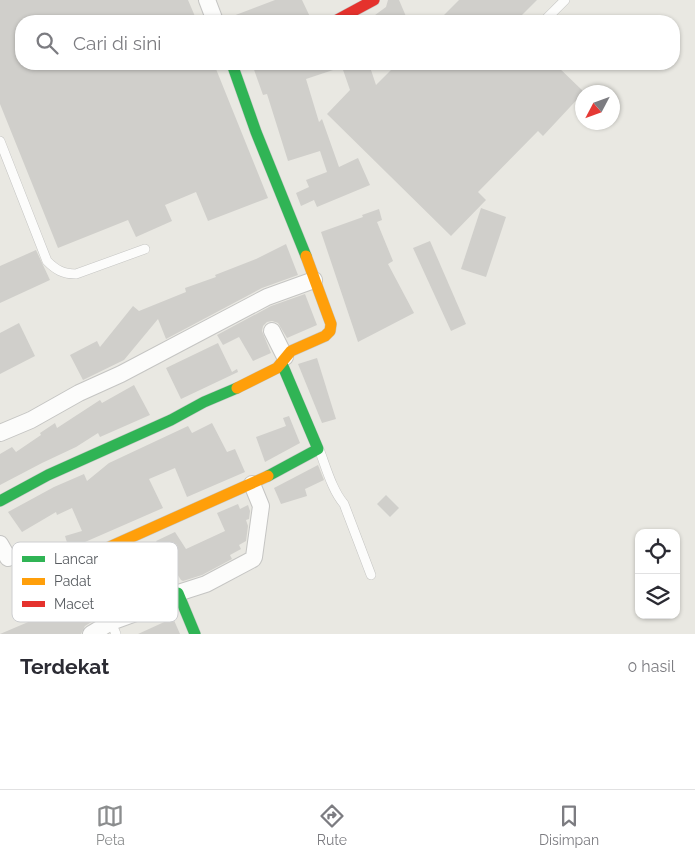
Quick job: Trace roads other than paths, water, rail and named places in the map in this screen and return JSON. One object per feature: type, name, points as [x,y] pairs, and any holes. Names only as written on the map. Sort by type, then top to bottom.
[{"type":"street","points":[[207,0],[213,15]]},
{"type":"street","points":[[349,15],[374,0]]},
{"type":"street","points":[[0,501],[48,475],[170,420],[204,402],[230,392],[283,360],[294,350],[325,336],[330,331],[331,324],[296,230],[256,132],[234,70]]},
{"type":"street","points":[[0,433],[121,374],[267,298],[314,280]]},
{"type":"street","points":[[120,542],[252,484],[318,449],[272,331]]},
{"type":"street","points":[[194,634],[178,593],[206,584],[247,564],[254,557],[262,506],[256,489],[252,484]]},
{"type":"street","points":[[90,634],[114,628]]},
{"type":"lane","points":[[550,15],[565,0]]},
{"type":"lane","points":[[0,141],[47,261],[53,268],[66,274],[76,274],[145,249]]},
{"type":"lane","points":[[318,449],[337,496],[344,504],[371,576]]}]
